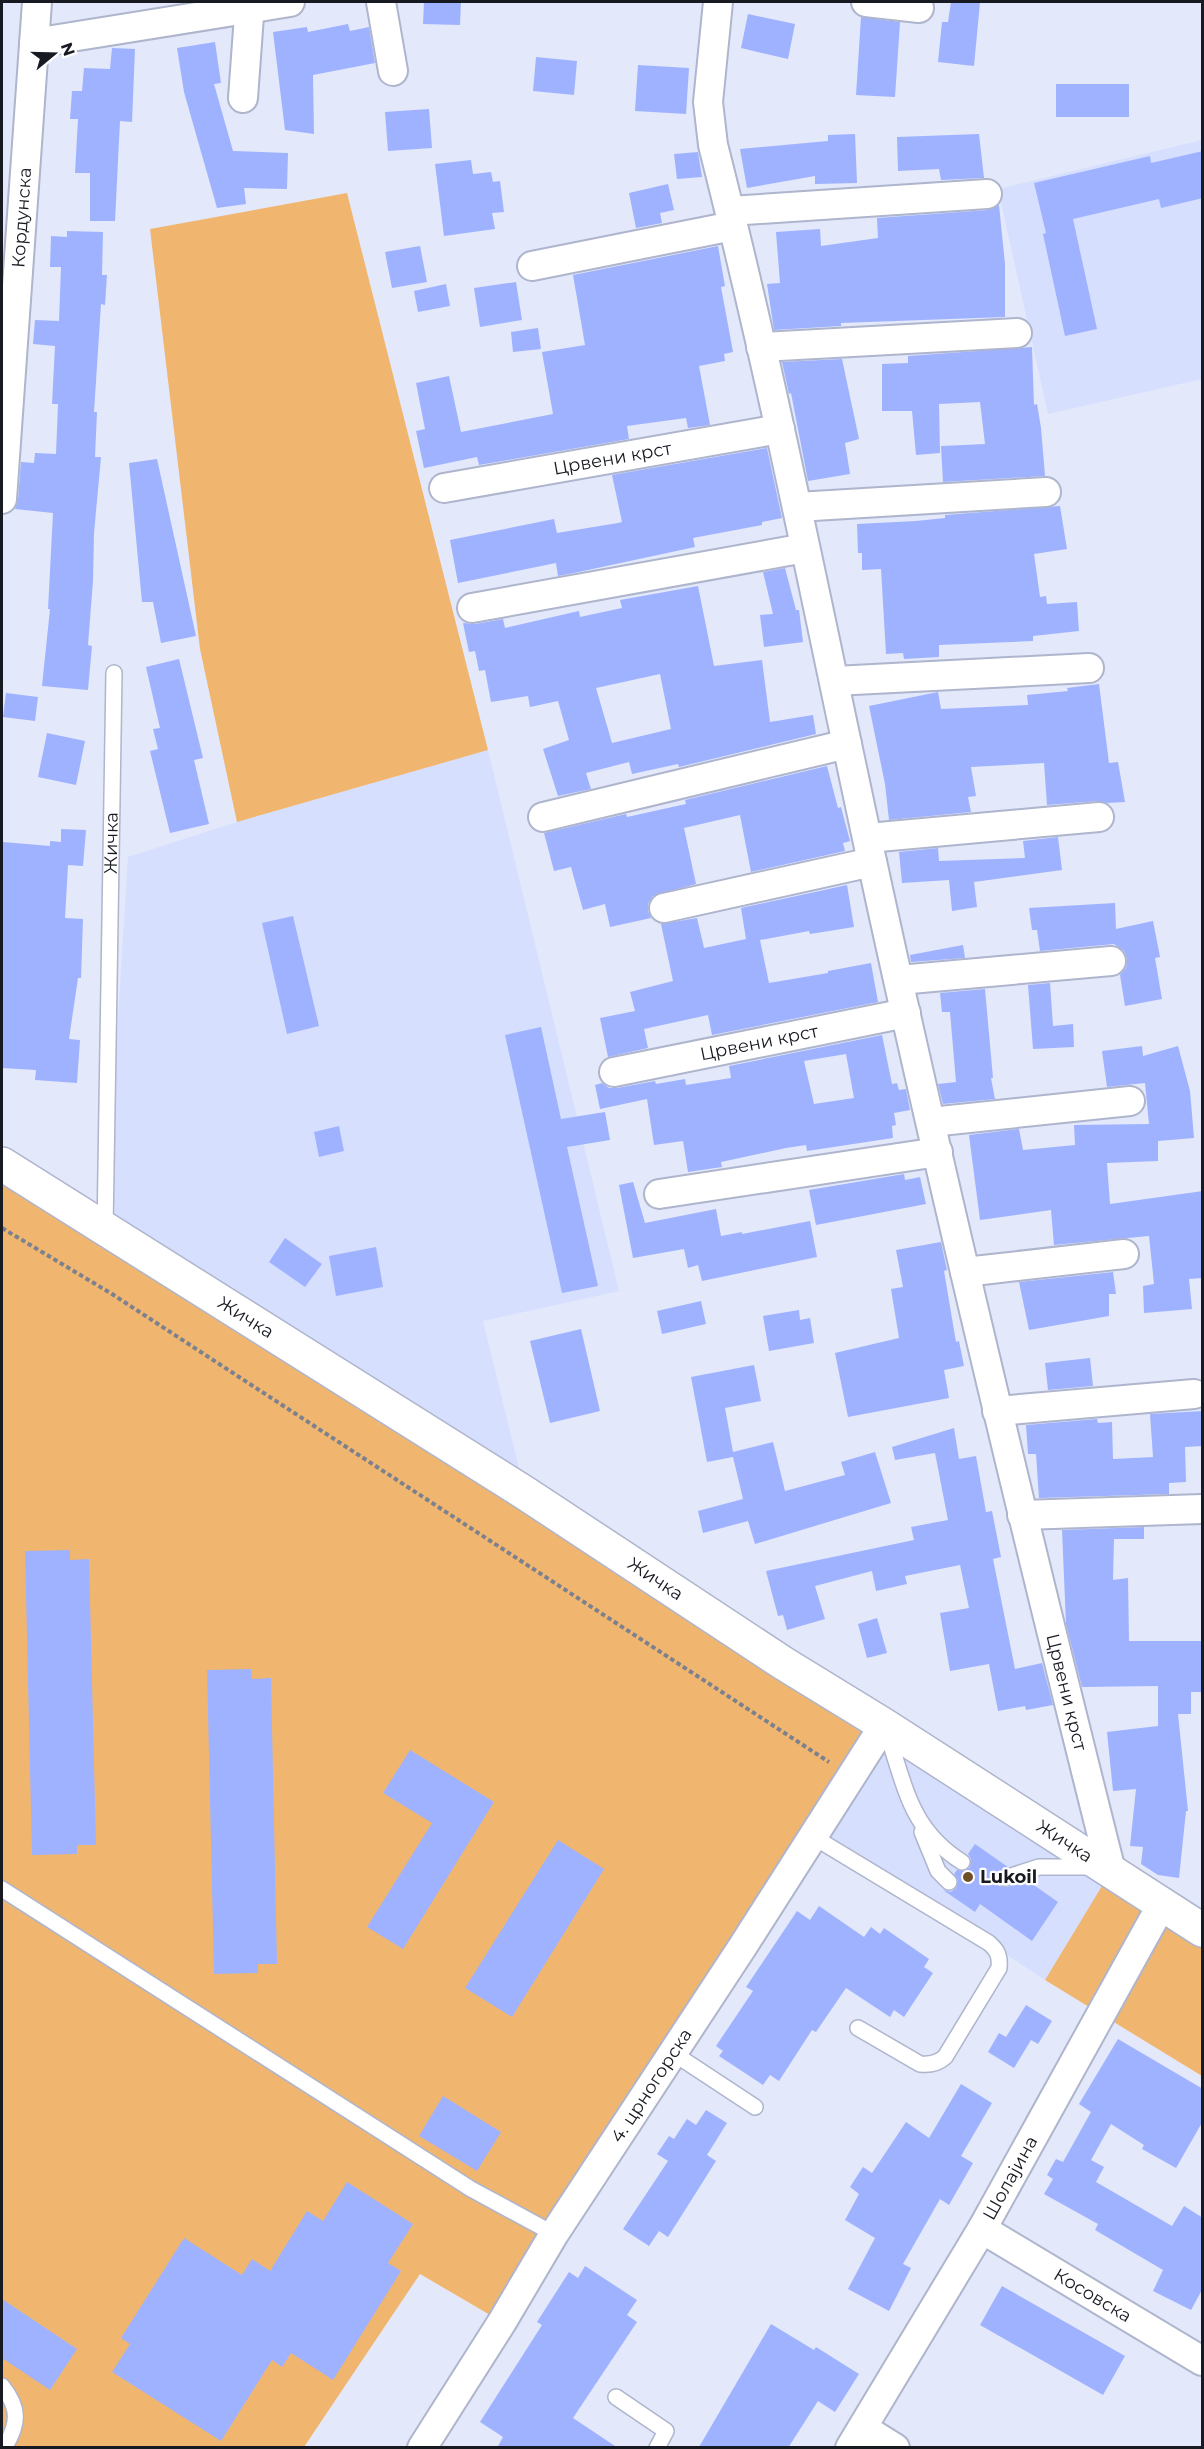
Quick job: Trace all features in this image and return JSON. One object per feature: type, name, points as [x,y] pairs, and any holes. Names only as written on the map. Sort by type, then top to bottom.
[{"type":"main road","name":"Жичка","points":[[2,1164],[525,1493],[783,1663],[884,1725],[1203,1930]]},
{"type":"street","name":"Кордунска","points":[[2,499],[36,2]]},
{"type":"street","points":[[34,43],[250,5],[290,2]]},
{"type":"street","points":[[381,2],[393,71]]},
{"type":"street","name":"Црвени крст","points":[[718,2],[708,102],[709,123],[780,429],[898,980],[965,1272],[1022,1515],[1111,1871]]},
{"type":"street","points":[[866,2],[919,8]]},
{"type":"street","points":[[243,98],[250,5]]},
{"type":"street","points":[[532,266],[731,219],[987,194]]},
{"type":"street","points":[[761,347],[1017,333]]},
{"type":"street","name":"Црвени крст","points":[[444,488],[780,429]]},
{"type":"street","points":[[797,507],[1046,492]]},
{"type":"street","points":[[472,608],[805,548]]},
{"type":"street","points":[[834,681],[1089,668]]},
{"type":"street","points":[[543,817],[847,744]]},
{"type":"street","points":[[664,909],[870,850],[1099,817]]},
{"type":"street","points":[[898,980],[1111,961]]},
{"type":"street","name":"Црвени крст","points":[[614,1072],[906,1013]]},
{"type":"street","points":[[931,1122],[1130,1101]]},
{"type":"street","points":[[659,1194],[938,1152]]},
{"type":"street","points":[[965,1272],[1124,1254]]},
{"type":"street","points":[[997,1410],[1194,1394]]},
{"type":"street","points":[[1022,1515],[1202,1509]]},
{"type":"street","name":"4. црногорска","points":[[422,2448],[502,2322],[554,2234],[884,1725]]},
{"type":"street","name":"Шолајина","points":[[857,2438],[982,2229],[1162,1904]]},
{"type":"street","name":"Косовска","points":[[982,2229],[1203,2361]]},
{"type":"street","points":[[857,2438],[895,2448]]},
{"type":"lane","name":"Жичка","points":[[105,1230],[114,673]]},
{"type":"lane","points":[[884,1725],[938,1871],[949,1882]]},
{"type":"lane","points":[[916,1815],[938,1845],[962,1862]]},
{"type":"lane","points":[[812,1836],[990,1943],[998,1951],[1000,1959],[999,1968],[945,2058],[939,2062],[928,2065],[920,2064],[858,2028]]},
{"type":"lane","points":[[1008,1880],[1026,1870],[1062,1866],[1086,1866],[1111,1871]]},
{"type":"lane","points":[[2,1889],[471,2189],[554,2234]]},
{"type":"lane","points":[[673,2053],[755,2108]]},
{"type":"lane","points":[[2,2386],[15,2406],[15,2424],[4,2448]]},
{"type":"lane","points":[[616,2397],[666,2431],[657,2448]]},
{"type":"path","points":[[2,1228],[112,1294],[852,1777]]},
{"type":"shaded area","points":[[1202,140],[1202,379],[1048,414],[998,189]]},
{"type":"shaded area","points":[[347,193],[488,750],[237,822],[200,649],[150,229]]},
{"type":"shaded area","points":[[488,750],[619,1291],[483,1321],[525,1493],[105,1230],[128,857],[237,822]]},
{"type":"shaded area","points":[[2,1164],[884,1725],[502,2322],[420,2274],[304,2447],[2,2447]]},
{"type":"shaded area","points":[[884,1725],[1111,1871],[1045,1980],[989,1943],[812,1836]]},
{"type":"shaded area","points":[[1111,1871],[1202,1930],[1202,2076],[1045,1980]]},
{"type":"building","points":[[424,2],[461,2],[460,25],[423,24]]},
{"type":"building","points":[[951,2],[980,2],[974,66],[938,62],[942,22],[948,22]]},
{"type":"building","points":[[748,14],[795,24],[788,59],[741,48]]},
{"type":"building","points":[[861,17],[900,22],[895,97],[856,95]]},
{"type":"building","points":[[348,24],[350,31],[369,27],[375,63],[313,75],[314,134],[285,130],[273,32],[307,27],[308,32]]},
{"type":"building","points":[[215,42],[221,83],[214,84],[233,151],[288,153],[287,189],[244,188],[246,204],[217,208],[184,92],[177,48]]},
{"type":"building","points":[[112,48],[135,49],[132,122],[120,121],[115,221],[90,221],[90,173],[75,173],[78,119],[70,119],[72,91],[82,91],[84,68],[110,69]]},
{"type":"building","points":[[536,57],[577,61],[574,95],[533,91]]},
{"type":"building","points":[[638,65],[689,68],[686,114],[635,111]]},
{"type":"building","points":[[1056,84],[1129,84],[1129,117],[1056,117]]},
{"type":"building","points":[[429,109],[432,148],[388,151],[385,112]]},
{"type":"building","points":[[855,134],[857,183],[815,184],[815,176],[747,188],[740,149],[828,141],[828,135]]},
{"type":"building","points":[[979,134],[984,178],[941,180],[939,169],[898,171],[897,137]]},
{"type":"building","points":[[1203,151],[1203,198],[1161,208],[1159,199],[1073,219],[1097,329],[1065,336],[1043,234],[1046,233],[1034,183],[1150,156],[1151,163]]},
{"type":"building","points":[[698,152],[702,177],[677,179],[674,154]]},
{"type":"building","points":[[471,160],[473,174],[491,172],[493,182],[500,181],[504,212],[492,213],[495,229],[444,236],[435,164]]},
{"type":"building","points":[[668,184],[674,210],[660,213],[662,223],[636,228],[629,193]]},
{"type":"building","points":[[999,205],[1005,264],[1005,317],[841,323],[841,326],[774,330],[767,284],[780,283],[776,232],[820,229],[821,246],[878,238],[877,218],[988,210]]},
{"type":"building","points":[[67,231],[103,232],[102,275],[107,275],[105,305],[101,304],[94,412],[97,412],[95,457],[101,457],[94,533],[88,645],[92,646],[88,690],[42,686],[50,609],[48,609],[53,513],[15,509],[18,500],[21,462],[34,463],[35,453],[56,454],[58,404],[52,404],[55,346],[33,344],[35,320],[59,321],[61,267],[50,267],[51,236],[67,237]]},
{"type":"building","points":[[420,246],[427,282],[392,288],[385,252]]},
{"type":"building","points":[[718,246],[725,286],[721,287],[733,352],[724,354],[725,361],[699,366],[710,425],[688,428],[686,418],[627,426],[629,439],[479,465],[477,457],[424,468],[416,431],[425,429],[416,383],[449,376],[461,432],[553,414],[542,352],[585,345],[573,275]]},
{"type":"building","points":[[516,282],[522,320],[480,327],[474,288]]},
{"type":"building","points":[[446,284],[450,306],[418,312],[414,291]]},
{"type":"building","points":[[538,328],[541,349],[513,352],[511,332]]},
{"type":"building","points":[[1032,347],[1034,405],[1037,404],[1041,428],[1045,476],[943,482],[941,446],[985,444],[980,402],[939,404],[940,453],[916,455],[912,411],[882,411],[882,364],[908,363],[908,356]]},
{"type":"building","points":[[842,359],[859,439],[845,443],[850,474],[808,481],[791,393],[789,394],[782,362]]},
{"type":"building","points":[[767,448],[782,518],[762,522],[762,525],[693,538],[695,547],[574,573],[558,576],[556,563],[458,583],[450,540],[554,519],[557,533],[622,522],[612,475]]},
{"type":"building","points":[[157,459],[196,636],[161,643],[153,602],[142,602],[129,463]]},
{"type":"building","points":[[1060,506],[1067,549],[1034,554],[1040,597],[1046,596],[1047,604],[1077,602],[1079,631],[1033,636],[1033,641],[939,645],[939,657],[904,659],[903,653],[886,654],[881,569],[862,570],[862,553],[858,553],[857,524],[916,521],[945,518],[945,515]]},
{"type":"building","points":[[785,568],[796,610],[799,610],[803,642],[764,647],[760,615],[773,614],[763,572]]},
{"type":"building","points":[[698,586],[714,666],[762,660],[770,722],[813,715],[816,734],[679,767],[678,764],[632,774],[629,762],[586,773],[591,789],[558,796],[543,749],[569,740],[558,701],[530,707],[528,696],[491,702],[485,670],[479,671],[475,651],[469,652],[463,623],[475,624],[503,619],[505,628],[579,611],[580,617],[622,608],[620,600]],"holes":[[[660,674],[671,729],[612,743],[596,688]]]},
{"type":"building","points":[[179,659],[203,758],[194,760],[209,824],[170,833],[150,751],[158,749],[153,729],[160,728],[146,667]]},
{"type":"building","points":[[1099,684],[1109,763],[1118,762],[1125,802],[1098,801],[1047,805],[1044,763],[971,767],[976,796],[968,797],[971,812],[889,820],[885,784],[869,706],[938,692],[941,709],[1028,705],[1027,695],[1068,691],[1067,688]]},
{"type":"building","points":[[6,693],[38,697],[35,721],[3,717]]},
{"type":"building","points":[[47,733],[85,741],[76,785],[38,777]]},
{"type":"building","points":[[827,766],[850,841],[843,843],[845,851],[751,872],[740,815],[684,828],[696,884],[653,896],[648,904],[651,918],[610,927],[605,904],[583,910],[571,867],[554,871],[544,833],[626,814],[627,817],[686,804],[685,800]]},
{"type":"building","points":[[61,829],[86,830],[83,866],[68,865],[65,918],[83,919],[81,978],[78,978],[69,1039],[80,1040],[77,1083],[35,1080],[36,1070],[2,1068],[3,842],[50,846],[50,841],[61,842]]},
{"type":"building","points":[[1058,837],[1062,870],[974,882],[977,907],[952,911],[949,880],[902,883],[899,852],[938,848],[939,861],[1025,858],[1023,841]]},
{"type":"building","points":[[847,885],[854,927],[810,934],[809,931],[760,940],[769,983],[871,963],[878,1002],[712,1035],[708,1015],[644,1029],[648,1048],[608,1057],[600,1018],[635,1011],[630,992],[673,981],[661,924],[697,918],[704,948],[746,939],[741,908]]},
{"type":"building","points":[[1115,903],[1116,929],[1153,921],[1160,957],[1155,958],[1162,999],[1125,1006],[1120,975],[1126,968],[1127,959],[1124,951],[1114,944],[1040,951],[1037,930],[1032,930],[1029,908]]},
{"type":"building","points":[[293,916],[319,1026],[287,1034],[262,923]]},
{"type":"building","points":[[963,945],[965,958],[911,962],[910,955]]},
{"type":"building","points":[[1050,983],[1053,1026],[1073,1024],[1074,1047],[1033,1049],[1028,985]]},
{"type":"building","points":[[985,989],[993,1078],[991,1078],[995,1099],[943,1104],[938,1084],[956,1082],[950,1012],[942,1012],[940,993]]},
{"type":"building","points":[[541,1027],[561,1119],[605,1112],[610,1140],[567,1147],[598,1286],[562,1293],[505,1035]]},
{"type":"building","points":[[882,1035],[892,1084],[897,1083],[899,1090],[906,1089],[910,1110],[894,1113],[896,1125],[892,1126],[893,1138],[807,1151],[806,1145],[786,1148],[721,1162],[722,1167],[688,1172],[683,1141],[654,1145],[647,1099],[600,1109],[595,1085],[602,1083],[609,1088],[617,1088],[655,1081],[656,1084],[685,1079],[686,1085],[731,1078],[729,1066]],"holes":[[[846,1054],[854,1098],[814,1104],[804,1061]]]},
{"type":"building","points":[[1142,1046],[1143,1056],[1178,1046],[1190,1091],[1194,1138],[1158,1141],[1158,1161],[1107,1163],[1110,1204],[1203,1191],[1203,1278],[1189,1279],[1192,1309],[1144,1313],[1143,1286],[1154,1284],[1149,1236],[1054,1245],[1051,1210],[980,1220],[969,1135],[1019,1129],[1023,1150],[1075,1145],[1074,1125],[1149,1124],[1145,1083],[1107,1087],[1102,1051]]},
{"type":"building","points":[[339,1126],[344,1151],[319,1157],[314,1132]]},
{"type":"building","points":[[904,1174],[905,1180],[920,1177],[926,1204],[816,1225],[809,1190]]},
{"type":"building","points":[[633,1182],[645,1223],[716,1209],[721,1236],[810,1221],[817,1257],[702,1281],[698,1265],[688,1268],[684,1249],[633,1258],[619,1185]]},
{"type":"building","points":[[285,1238],[322,1264],[305,1287],[269,1262]]},
{"type":"building","points":[[941,1242],[956,1342],[959,1341],[964,1366],[944,1370],[949,1398],[848,1417],[835,1353],[899,1338],[891,1289],[903,1287],[896,1250]]},
{"type":"building","points":[[376,1247],[383,1287],[336,1296],[329,1256]]},
{"type":"building","points":[[1113,1272],[1116,1294],[1109,1294],[1109,1316],[1029,1330],[1019,1282]]},
{"type":"building","points":[[701,1301],[706,1324],[662,1334],[657,1311]]},
{"type":"building","points":[[799,1310],[800,1320],[810,1318],[814,1343],[769,1351],[763,1316]]},
{"type":"building","points":[[581,1329],[600,1411],[550,1423],[530,1341]]},
{"type":"building","points":[[1090,1358],[1093,1386],[1048,1390],[1045,1363]]},
{"type":"building","points":[[754,1365],[761,1401],[725,1408],[733,1452],[773,1442],[785,1491],[845,1475],[841,1462],[875,1452],[891,1503],[755,1544],[748,1521],[703,1533],[698,1511],[743,1499],[733,1457],[707,1462],[691,1377]]},
{"type":"building","points":[[1203,1411],[1203,1446],[1185,1447],[1186,1482],[1169,1483],[1169,1494],[1039,1498],[1036,1454],[1028,1454],[1026,1425],[1097,1419],[1098,1423],[1112,1422],[1113,1459],[1153,1457],[1150,1414]]},
{"type":"building","points":[[954,1428],[959,1459],[976,1456],[986,1512],[992,1511],[1001,1557],[993,1559],[1015,1669],[1042,1663],[1053,1705],[1026,1710],[1025,1706],[998,1711],[989,1664],[950,1671],[940,1613],[969,1608],[960,1565],[905,1576],[907,1584],[876,1591],[872,1571],[815,1586],[825,1619],[787,1630],[783,1615],[778,1616],[766,1571],[914,1540],[911,1527],[948,1520],[935,1453],[895,1460],[892,1447]]},
{"type":"building","points":[[1144,1527],[1144,1539],[1114,1539],[1113,1580],[1128,1578],[1129,1641],[1203,1641],[1203,1692],[1191,1692],[1191,1714],[1178,1714],[1188,1811],[1186,1811],[1179,1878],[1158,1875],[1141,1864],[1143,1847],[1130,1846],[1136,1789],[1113,1791],[1107,1732],[1158,1726],[1158,1686],[1082,1687],[1066,1624],[1062,1530]]},
{"type":"building","points":[[70,1550],[70,1560],[89,1559],[96,1845],[77,1845],[77,1854],[32,1855],[25,1551]]},
{"type":"building","points":[[877,1618],[887,1653],[867,1658],[858,1624]]},
{"type":"building","points":[[251,1669],[252,1679],[271,1678],[277,1964],[258,1964],[258,1973],[214,1974],[207,1670]]},
{"type":"building","points":[[410,1750],[494,1802],[403,1949],[367,1927],[432,1823],[383,1793]]},
{"type":"building","points":[[558,1840],[604,1869],[512,2017],[465,1988]]},
{"type":"building","points":[[975,1844],[1008,1867],[998,1871],[996,1875],[999,1886],[1007,1887],[1028,1881],[1058,1902],[1032,1941],[980,1904],[975,1912],[943,1890],[951,1892],[956,1888],[958,1880],[954,1874],[957,1870],[965,1871],[970,1867],[971,1859],[968,1854]]},
{"type":"building","points":[[819,1906],[864,1937],[871,1927],[880,1934],[884,1928],[929,1959],[924,1967],[933,1973],[904,2017],[894,2010],[890,2017],[846,1988],[816,2032],[812,2030],[779,2081],[770,2075],[763,2085],[719,2056],[723,2051],[716,2046],[753,1991],[746,1987],[797,1911],[810,1920]]},
{"type":"building","points":[[1026,2005],[1052,2021],[1038,2044],[1031,2040],[1014,2068],[988,2052],[999,2033],[1006,2037]]},
{"type":"building","points":[[1118,2039],[1203,2089],[1203,2121],[1176,2168],[1142,2149],[1144,2145],[1111,2124],[1091,2160],[1104,2167],[1096,2182],[1172,2226],[1184,2206],[1203,2218],[1203,2288],[1191,2310],[1153,2291],[1163,2270],[1095,2230],[1098,2224],[1044,2194],[1053,2179],[1047,2175],[1056,2159],[1063,2162],[1091,2112],[1079,2104]]},
{"type":"building","points":[[961,2084],[992,2103],[961,2156],[973,2163],[949,2205],[940,2199],[903,2264],[911,2268],[889,2311],[848,2289],[875,2238],[845,2220],[859,2194],[850,2187],[863,2167],[872,2173],[906,2122],[929,2138]]},
{"type":"building","points":[[443,2096],[501,2132],[477,2171],[419,2136]]},
{"type":"building","points":[[706,2110],[727,2123],[707,2155],[716,2161],[668,2237],[659,2231],[649,2246],[623,2229],[668,2161],[657,2154],[669,2136],[674,2139],[687,2119],[696,2125]]},
{"type":"building","points":[[347,2182],[413,2224],[388,2263],[401,2271],[333,2380],[291,2353],[282,2367],[272,2360],[221,2441],[112,2372],[130,2344],[121,2338],[184,2238],[242,2275],[252,2259],[270,2271],[307,2211],[323,2221]]},
{"type":"building","points":[[585,2266],[637,2300],[627,2315],[637,2322],[573,2418],[618,2448],[497,2448],[503,2437],[480,2422],[542,2325],[537,2322],[569,2272],[578,2278]]},
{"type":"building","points":[[1002,2286],[1125,2356],[1103,2395],[980,2325]]},
{"type":"building","points":[[2,2299],[77,2349],[50,2390],[2,2358]]},
{"type":"building","points":[[771,2324],[814,2350],[816,2347],[859,2374],[835,2412],[818,2401],[788,2448],[699,2447]]},
{"type":"place","name":"Lukoil","points":[[968,1877]]}]
